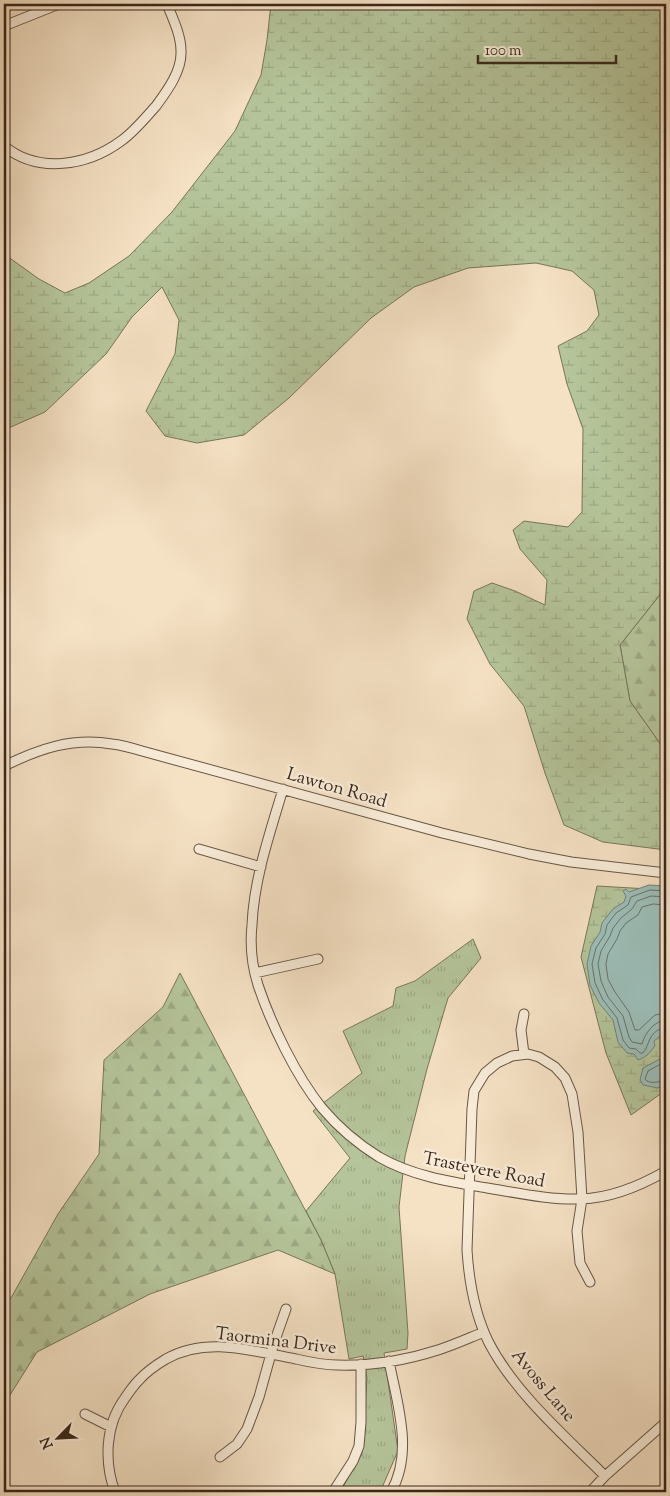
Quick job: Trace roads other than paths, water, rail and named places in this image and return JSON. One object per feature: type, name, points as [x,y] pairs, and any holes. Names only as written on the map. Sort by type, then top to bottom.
[{"type":"street","points":[[4,26],[59,4]]},
{"type":"street","points":[[4,146],[28,160],[63,164],[100,155],[122,141],[144,120],[165,95],[178,68],[181,52],[176,29],[167,4]]},
{"type":"street","name":"Lawton Road","points":[[4,766],[23,756],[57,744],[78,742],[111,744],[442,833],[529,854],[571,862],[666,873]]},
{"type":"street","name":"Trastevere Road","points":[[283,789],[261,867],[252,924],[252,950],[255,973],[276,1030],[302,1081],[322,1108],[349,1136],[401,1168],[470,1185],[553,1198],[582,1199],[610,1195],[634,1188],[666,1173]]},
{"type":"street","points":[[200,850],[261,867]]},
{"type":"street","points":[[255,973],[318,960]]},
{"type":"street","points":[[524,1014],[521,1030],[524,1054],[539,1057],[555,1067],[565,1078],[572,1094],[578,1132],[582,1199],[576,1231],[580,1263],[590,1282]]},
{"type":"street","name":"Avoss Lane","points":[[524,1054],[512,1056],[497,1063],[485,1073],[474,1091],[467,1250],[475,1306],[484,1332],[508,1373],[540,1411],[605,1476]]},
{"type":"street","points":[[220,1458],[237,1444],[247,1429],[259,1397],[286,1309]]},
{"type":"street","name":"Taormina Drive","points":[[115,1492],[108,1457],[111,1427],[122,1401],[138,1380],[153,1367],[175,1354],[197,1348],[216,1346],[324,1364],[361,1364],[416,1356],[438,1350],[484,1332]]},
{"type":"street","points":[[389,1360],[404,1446],[400,1467],[391,1492]]},
{"type":"street","points":[[333,1492],[353,1461],[359,1446],[361,1364]]},
{"type":"street","points":[[85,1414],[111,1427]]},
{"type":"street","points":[[590,1492],[605,1476],[666,1422]]},
{"type":"water","points":[[649,885],[666,886],[666,1026],[664,1033],[654,1041],[655,1046],[652,1050],[638,1060],[634,1054],[627,1053],[618,1042],[613,1020],[599,1003],[590,985],[587,964],[591,946],[600,932],[602,923],[613,909],[624,902],[626,896],[623,891],[626,889],[629,892]]},
{"type":"water","points":[[666,1051],[666,1085],[658,1088],[643,1085],[640,1080],[643,1068],[662,1058]]}]
